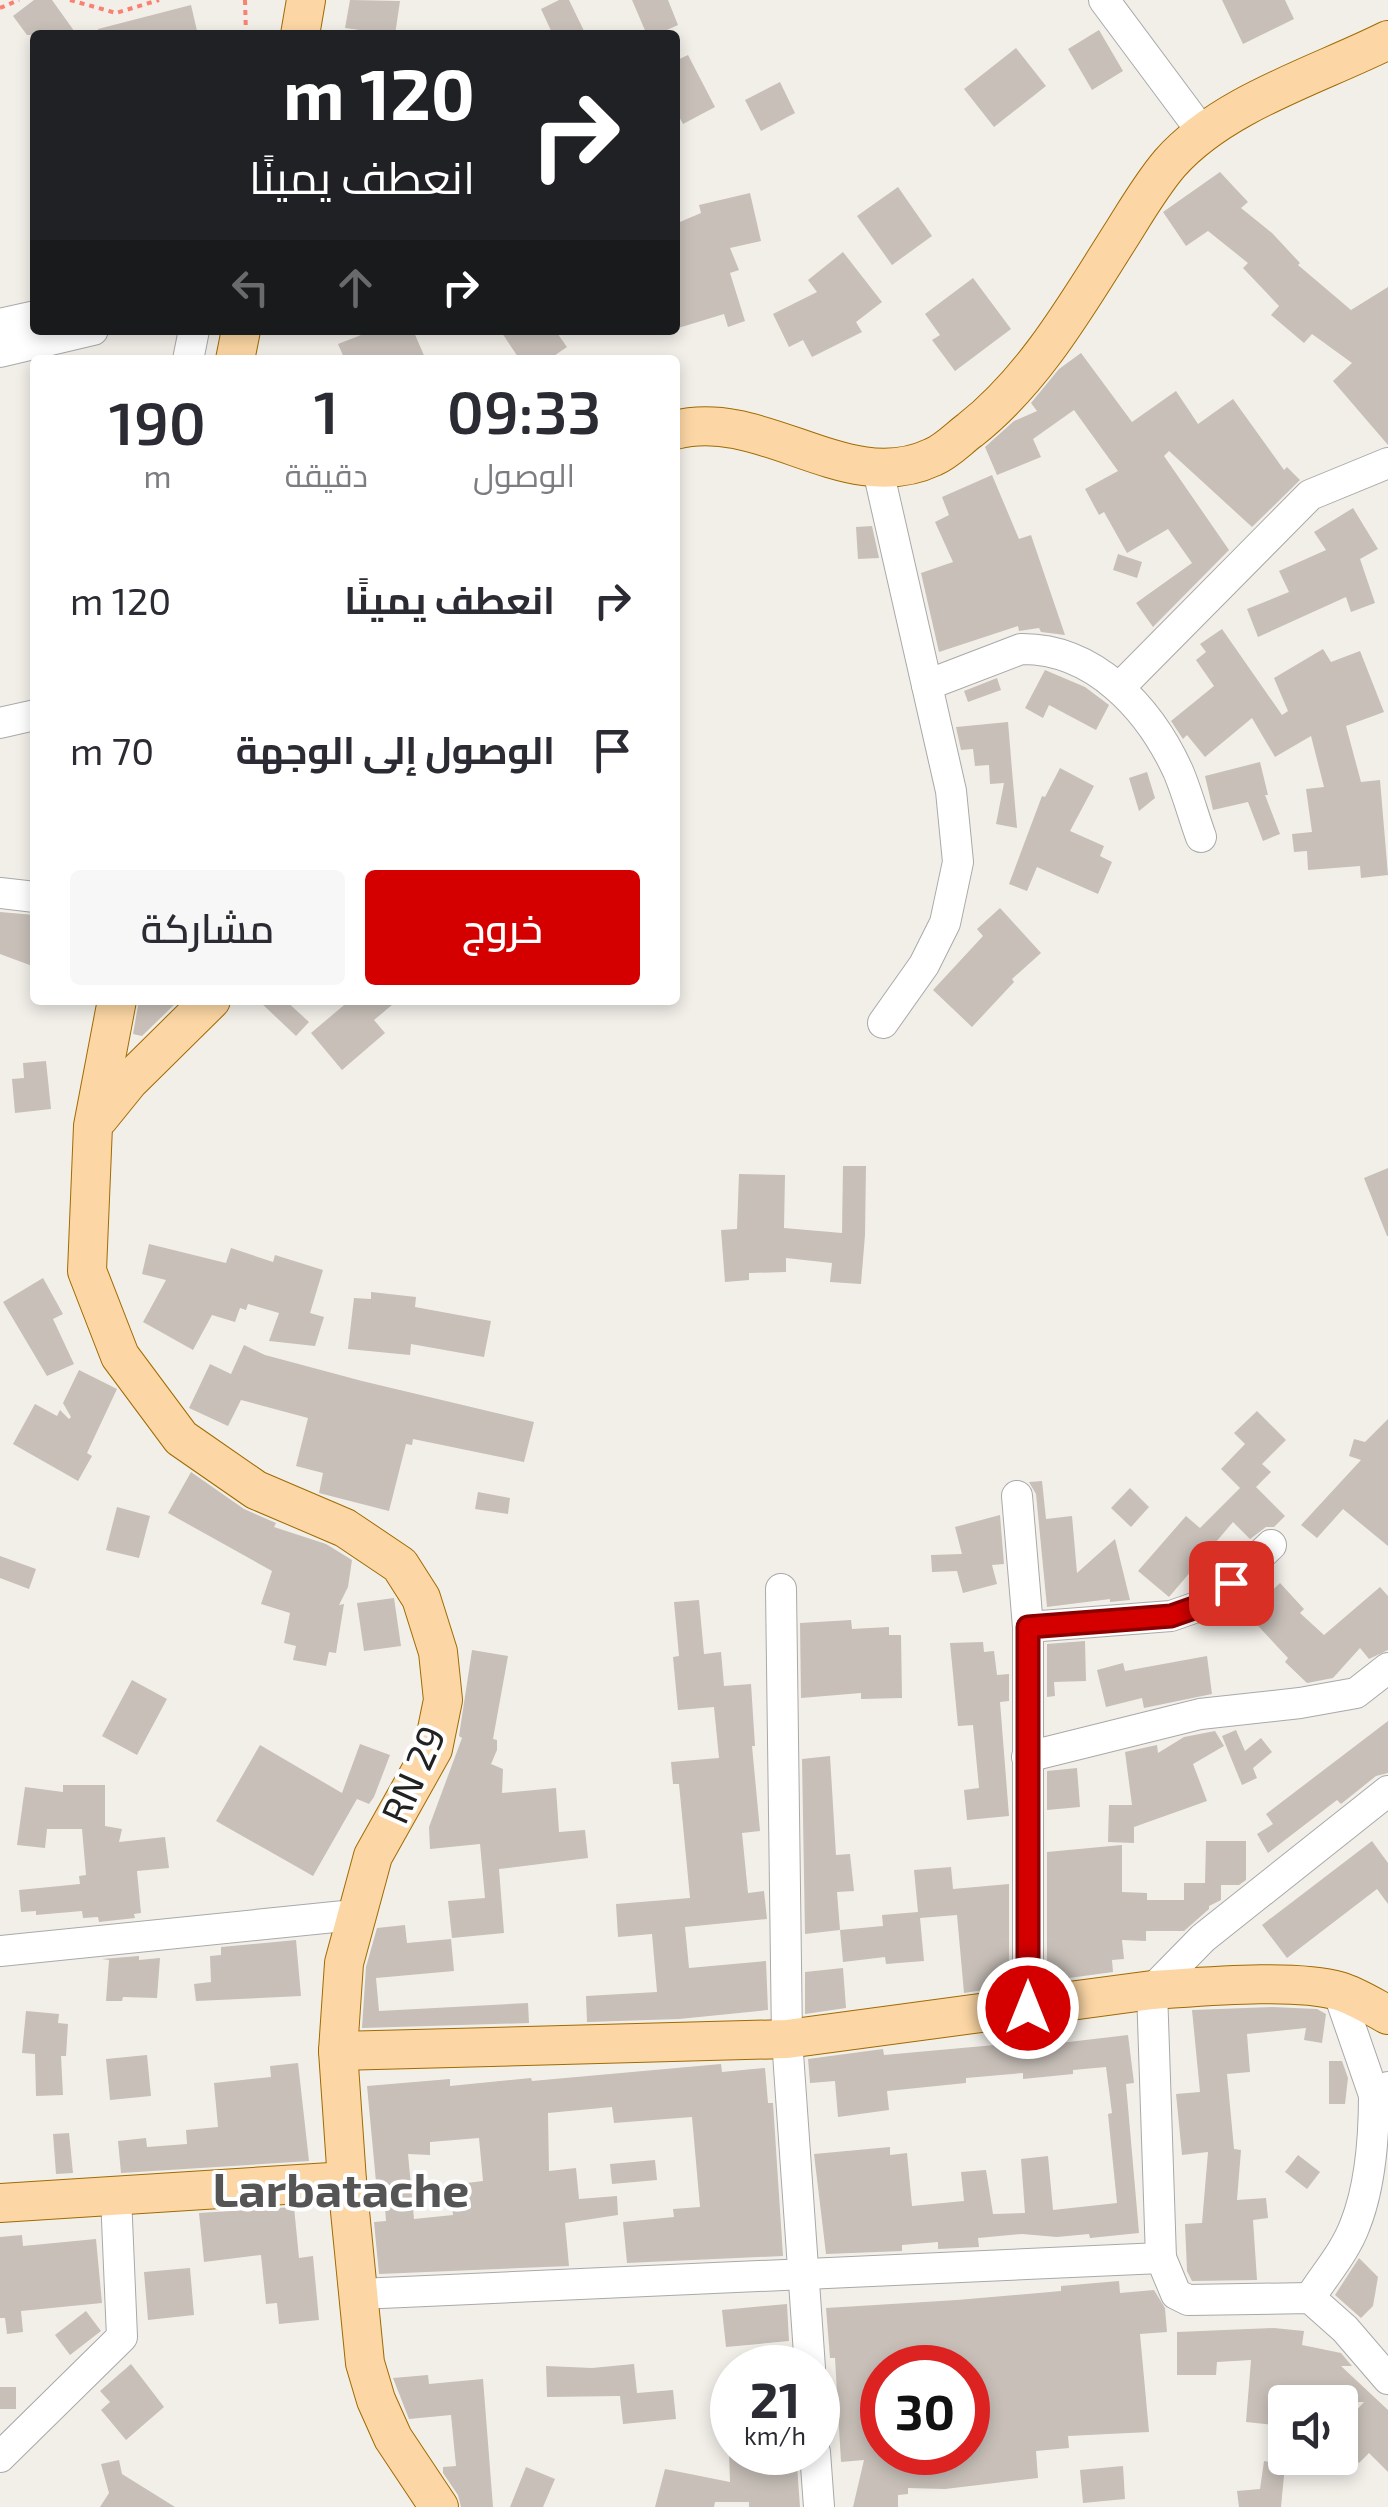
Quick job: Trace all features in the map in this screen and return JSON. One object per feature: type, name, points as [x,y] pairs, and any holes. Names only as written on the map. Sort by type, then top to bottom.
[{"type":"main road","points":[[301,30],[306,0]]},
{"type":"main road","points":[[680,429],[692,426],[754,432],[878,470],[936,456],[996,410],[1052,343],[1151,186],[1172,160],[1231,114],[1388,40]]},
{"type":"main road","name":"RN 29","points":[[116,1005],[94,1126],[87,1271],[120,1356],[181,1438],[256,1490],[345,1528],[400,1565],[421,1598],[440,1668],[443,1700],[433,1749],[372,1856],[354,1915],[344,1964],[338,2051],[346,2181],[365,2363],[376,2400],[394,2438],[438,2507]]},
{"type":"main road","points":[[94,1126],[128,1081],[205,1005]]},
{"type":"main road","points":[[338,2051],[787,2039],[1152,1990],[1294,1986],[1338,1990],[1388,2016]]},
{"type":"main road","points":[[0,2203],[346,2181]]},
{"type":"street","points":[[1104,0],[1203,133]]},
{"type":"street","points":[[0,324],[30,317]]},
{"type":"street","points":[[0,352],[72,335]]},
{"type":"street","points":[[1120,687],[1310,495],[1388,463]]},
{"type":"street","points":[[878,470],[951,791],[958,862],[945,923],[924,965],[883,1023]]},
{"type":"street","points":[[927,685],[1021,649],[1036,649],[1095,668],[1120,687],[1177,769],[1201,837]]},
{"type":"street","points":[[0,723],[30,716]]},
{"type":"street","points":[[0,893],[30,896]]},
{"type":"street","points":[[1017,1496],[1028,1627],[1028,2008]]},
{"type":"street","points":[[1028,1627],[1171,1616],[1211,1602],[1271,1545]]},
{"type":"street","points":[[782,1589],[787,2039],[809,2345]]},
{"type":"street","points":[[1028,1757],[1200,1714],[1356,1693],[1388,1668]]},
{"type":"street","points":[[1388,1792],[1203,1938],[1152,1990],[1162,2258],[1176,2294],[1182,2298],[1310,2298],[1345,2329],[1388,2380]]},
{"type":"street","points":[[0,1951],[354,1915]]},
{"type":"street","points":[[1310,2298],[1356,2224],[1381,2091],[1338,1990]]},
{"type":"street","points":[[0,2456],[122,2336],[116,2196]]},
{"type":"street","points":[[359,2294],[1162,2258]]},
{"type":"street","points":[[817,2475],[819,2507]]},
{"type":"path","points":[[0,8],[19,0]]},
{"type":"path","points":[[70,0],[116,12],[159,0]]},
{"type":"path","points":[[245,0],[246,30]]},
{"type":"building","points":[[34,0],[52,0],[73,30],[30,30],[27,35],[13,16]]},
{"type":"building","points":[[350,0],[400,1],[396,30],[345,28]]},
{"type":"building","points":[[559,0],[569,0],[584,30],[551,30],[541,9]]},
{"type":"building","points":[[632,0],[668,0],[678,25],[667,30],[645,30]]},
{"type":"building","points":[[1222,0],[1285,0],[1294,19],[1243,44]]},
{"type":"building","points":[[191,5],[197,30],[98,30]]},
{"type":"building","points":[[1099,30],[1123,71],[1092,90],[1068,49]]},
{"type":"building","points":[[1016,48],[1046,86],[994,127],[964,89]]},
{"type":"building","points":[[688,55],[715,107],[683,124],[680,118],[680,59]]},
{"type":"building","points":[[780,82],[795,113],[761,131],[745,100]]},
{"type":"building","points":[[1220,172],[1248,202],[1241,208],[1272,233],[1298,265],[1351,310],[1388,287],[1388,445],[1333,381],[1352,363],[1312,334],[1304,343],[1271,315],[1279,306],[1243,268],[1248,263],[1208,231],[1186,246],[1163,212]]},
{"type":"building","points":[[898,187],[932,236],[892,265],[857,216]]},
{"type":"building","points":[[750,193],[761,241],[730,248],[739,270],[730,273],[745,321],[728,327],[724,314],[680,327],[680,222],[701,213],[699,205]]},
{"type":"building","points":[[843,252],[882,302],[856,322],[862,332],[812,357],[803,340],[789,347],[773,314],[817,292],[808,280]]},
{"type":"building","points":[[973,278],[1011,329],[955,371],[932,340],[940,335],[925,314]]},
{"type":"building","points":[[361,335],[415,335],[424,355],[343,355],[338,344]]},
{"type":"building","points":[[503,335],[559,335],[567,347],[555,355],[517,355]]},
{"type":"building","points":[[1081,353],[1132,422],[1176,391],[1198,424],[1233,399],[1284,470],[1287,467],[1300,480],[1252,527],[1169,451],[1164,456],[1229,550],[1153,627],[1136,603],[1192,563],[1168,529],[1127,553],[1104,512],[1099,515],[1085,489],[1118,471],[1074,410],[1033,439],[1041,457],[997,475],[985,447],[1014,421],[1037,411],[1031,403],[1059,369]]},
{"type":"building","points":[[992,475],[1019,539],[1031,535],[1065,635],[1041,632],[1039,628],[1019,631],[1018,626],[939,652],[921,573],[953,562],[935,522],[949,515],[942,497]]},
{"type":"building","points":[[1353,508],[1378,549],[1360,559],[1375,603],[1351,612],[1346,597],[1258,637],[1247,609],[1289,592],[1279,571],[1326,550],[1314,532]]},
{"type":"building","points":[[872,526],[879,558],[858,559],[856,527]]},
{"type":"building","points":[[1118,554],[1142,562],[1137,578],[1113,570]]},
{"type":"building","points":[[1222,629],[1282,715],[1288,711],[1274,678],[1323,649],[1331,662],[1360,651],[1384,712],[1346,726],[1361,782],[1380,780],[1388,875],[1361,878],[1360,866],[1308,870],[1307,851],[1294,852],[1292,834],[1312,832],[1306,789],[1324,787],[1311,736],[1275,757],[1252,718],[1205,757],[1187,735],[1183,739],[1171,721],[1214,686],[1196,660],[1206,652],[1200,644]]},
{"type":"building","points":[[1045,670],[1085,687],[1109,705],[1096,730],[1049,705],[1043,718],[1025,708]]},
{"type":"building","points":[[997,678],[1001,690],[968,702],[964,691]]},
{"type":"building","points":[[1008,722],[1017,828],[996,824],[1004,783],[990,784],[989,765],[975,766],[973,749],[961,750],[956,727]]},
{"type":"building","points":[[1260,762],[1265,795],[1280,834],[1263,841],[1248,802],[1213,810],[1205,776]]},
{"type":"building","points":[[1060,768],[1094,786],[1070,831],[1104,846],[1100,856],[1112,862],[1098,894],[1037,867],[1027,891],[1009,884],[1042,796],[1045,797]]},
{"type":"building","points":[[1147,772],[1155,798],[1139,811],[1129,778]]},
{"type":"building","points":[[1000,908],[1041,953],[1012,979],[1014,982],[972,1027],[933,990],[983,936],[977,929]]},
{"type":"building","points":[[0,912],[30,915],[30,965],[0,954]]},
{"type":"building","points":[[138,1005],[174,1005],[142,1036],[133,1034]]},
{"type":"building","points":[[263,1005],[290,1005],[309,1022],[296,1036]]},
{"type":"building","points":[[344,1005],[392,1005],[374,1020],[385,1033],[342,1070],[311,1033]]},
{"type":"building","points":[[46,1061],[51,1109],[15,1113],[12,1079],[24,1078],[23,1063]]},
{"type":"building","points":[[843,1166],[866,1166],[861,1284],[830,1282],[832,1263],[786,1258],[786,1272],[749,1273],[749,1280],[725,1282],[721,1230],[737,1229],[739,1174],[785,1175],[784,1228],[842,1233]]},
{"type":"building","points":[[1388,1168],[1388,1236],[1387,1236],[1364,1178]]},
{"type":"building","points":[[149,1244],[226,1263],[231,1248],[273,1262],[275,1255],[323,1270],[310,1313],[324,1317],[315,1346],[269,1341],[279,1313],[248,1304],[246,1310],[240,1308],[235,1322],[212,1315],[193,1350],[143,1322],[166,1280],[142,1274]]},
{"type":"building","points":[[43,1278],[63,1314],[53,1319],[74,1364],[47,1376],[3,1302]]},
{"type":"building","points":[[371,1292],[416,1297],[415,1307],[491,1321],[484,1357],[411,1344],[410,1355],[348,1349],[354,1298],[371,1299]]},
{"type":"building","points":[[244,1345],[265,1355],[362,1381],[534,1422],[524,1462],[413,1439],[412,1445],[406,1444],[389,1511],[319,1493],[323,1473],[296,1466],[308,1418],[241,1400],[228,1426],[189,1408],[210,1364],[231,1374]]},
{"type":"building","points":[[79,1370],[117,1389],[87,1453],[92,1456],[78,1481],[13,1444],[35,1404],[57,1416],[60,1410],[71,1417],[63,1403]]},
{"type":"building","points":[[1257,1411],[1286,1440],[1262,1464],[1271,1472],[1256,1487],[1285,1516],[1274,1527],[1266,1527],[1250,1539],[1233,1522],[1169,1597],[1138,1571],[1186,1516],[1200,1528],[1240,1488],[1221,1469],[1245,1444],[1234,1433]]},
{"type":"building","points":[[1388,1419],[1388,1546],[1343,1509],[1317,1538],[1301,1525],[1361,1460],[1349,1456],[1354,1439],[1365,1442]]},
{"type":"building","points":[[191,1472],[244,1509],[276,1523],[274,1527],[326,1544],[352,1560],[348,1587],[339,1605],[344,1604],[336,1653],[329,1652],[326,1666],[293,1660],[296,1646],[284,1643],[290,1613],[261,1604],[272,1571],[168,1513]]},
{"type":"building","points":[[1042,1481],[1046,1519],[1072,1516],[1077,1573],[1115,1539],[1130,1600],[1047,1607],[1036,1494],[1029,1482]]},
{"type":"building","points":[[1130,1488],[1149,1507],[1131,1527],[1111,1508]]},
{"type":"building","points":[[478,1492],[510,1498],[508,1514],[475,1509]]},
{"type":"building","points":[[117,1507],[150,1516],[139,1558],[106,1550]]},
{"type":"building","points":[[1000,1515],[1004,1564],[992,1565],[997,1584],[963,1593],[957,1571],[932,1572],[931,1555],[962,1554],[955,1527]]},
{"type":"building","points":[[0,1556],[36,1569],[29,1589],[0,1578]]},
{"type":"building","points":[[1280,1583],[1304,1609],[1300,1613],[1324,1635],[1380,1587],[1388,1596],[1388,1650],[1369,1659],[1360,1648],[1333,1678],[1307,1683],[1247,1614]]},
{"type":"building","points":[[394,1598],[401,1646],[364,1651],[357,1603]]},
{"type":"building","points":[[699,1600],[704,1654],[721,1652],[724,1686],[751,1684],[760,1831],[742,1833],[748,1893],[764,1891],[767,1919],[685,1927],[689,1968],[766,1961],[768,2010],[679,2019],[587,2022],[586,1996],[657,1992],[652,1934],[618,1937],[616,1904],[690,1898],[679,1784],[673,1784],[671,1762],[719,1758],[714,1707],[678,1710],[673,1657],[679,1656],[674,1602]]},
{"type":"building","points":[[851,1620],[852,1629],[889,1627],[889,1635],[901,1635],[902,1698],[861,1699],[861,1693],[801,1698],[800,1623]]},
{"type":"building","points":[[1085,1641],[1086,1681],[1054,1682],[1055,1696],[1047,1697],[1047,1644]]},
{"type":"building","points":[[983,1642],[984,1652],[994,1651],[997,1675],[1009,1674],[1009,1701],[1000,1702],[1009,1816],[967,1820],[964,1790],[979,1788],[973,1725],[958,1726],[950,1643]]},
{"type":"building","points":[[472,1650],[508,1656],[493,1739],[497,1740],[497,1750],[491,1764],[503,1769],[502,1793],[556,1788],[559,1832],[585,1830],[588,1858],[499,1869],[504,1933],[452,1938],[448,1901],[485,1898],[480,1844],[430,1849],[429,1827],[462,1738],[459,1736]]},
{"type":"building","points":[[1207,1656],[1212,1694],[1144,1708],[1142,1698],[1106,1707],[1097,1670],[1123,1663],[1125,1671]]},
{"type":"building","points":[[132,1680],[167,1699],[137,1755],[102,1736]]},
{"type":"building","points":[[1388,1721],[1388,1773],[1376,1776],[1341,1804],[1337,1800],[1268,1853],[1257,1834],[1273,1824],[1266,1814]]},
{"type":"building","points":[[1236,1730],[1245,1751],[1261,1738],[1272,1752],[1253,1768],[1257,1778],[1242,1785],[1222,1736]]},
{"type":"building","points":[[1215,1731],[1224,1746],[1193,1764],[1207,1801],[1134,1827],[1134,1843],[1108,1842],[1109,1805],[1132,1805],[1125,1752],[1157,1745],[1158,1753],[1184,1737]]},
{"type":"building","points":[[360,1744],[390,1755],[374,1797],[369,1804],[357,1799],[313,1876],[216,1821],[260,1745],[342,1793]]},
{"type":"building","points":[[830,1756],[836,1855],[850,1854],[854,1891],[837,1892],[840,1930],[805,1934],[802,1759]]},
{"type":"building","points":[[1077,1768],[1080,1807],[1047,1810],[1047,1771]]},
{"type":"building","points":[[63,1785],[105,1785],[105,1826],[122,1829],[119,1842],[165,1837],[169,1868],[137,1871],[141,1913],[134,1914],[135,1918],[99,1922],[98,1917],[83,1918],[82,1911],[36,1915],[36,1911],[21,1912],[19,1890],[80,1884],[79,1876],[86,1875],[82,1829],[47,1829],[45,1848],[17,1845],[25,1787],[63,1792]]},
{"type":"building","points":[[1206,1841],[1246,1841],[1246,1880],[1239,1885],[1221,1885],[1221,1900],[1209,1906],[1184,1931],[1146,1931],[1146,1941],[1122,1940],[1124,1959],[1112,1960],[1113,1972],[1047,1981],[1047,1852],[1122,1845],[1122,1892],[1147,1893],[1147,1900],[1184,1900],[1184,1883],[1205,1883]]},
{"type":"building","points":[[1372,1841],[1388,1863],[1388,1904],[1377,1889],[1287,1958],[1262,1925]]},
{"type":"building","points":[[951,1867],[953,1889],[1009,1884],[1009,1986],[964,1993],[957,1915],[920,1918],[924,1961],[886,1964],[885,1957],[843,1962],[840,1930],[883,1926],[882,1915],[918,1912],[914,1870]]},
{"type":"building","points":[[405,1925],[407,1943],[451,1939],[454,1971],[376,1978],[379,2011],[528,2003],[529,2023],[362,2028],[366,1967],[377,1928]]},
{"type":"building","points":[[296,1940],[301,1996],[196,2001],[194,1984],[211,1982],[210,1956],[221,1955],[221,1947]]},
{"type":"building","points":[[139,1956],[139,1960],[160,1958],[157,1998],[106,2001],[109,1960],[102,1959]]},
{"type":"building","points":[[843,1968],[846,2008],[805,2014],[805,1972]]},
{"type":"building","points":[[1317,2009],[1326,2014],[1322,2043],[1304,2040],[1306,2028],[1247,2034],[1250,2072],[1227,2074],[1234,2149],[1241,2150],[1237,2200],[1266,2198],[1268,2218],[1253,2220],[1257,2280],[1192,2281],[1187,2271],[1185,2224],[1202,2223],[1208,2152],[1182,2155],[1176,2094],[1200,2092],[1192,2010]]},
{"type":"building","points":[[26,2011],[59,2014],[58,2023],[68,2024],[66,2056],[61,2056],[63,2095],[36,2096],[35,2054],[22,2053]]},
{"type":"building","points":[[1128,2035],[1134,2083],[1126,2084],[1139,2233],[1090,2238],[1089,2234],[1022,2234],[978,2238],[979,2247],[938,2249],[938,2242],[902,2245],[902,2251],[826,2254],[814,2154],[890,2147],[890,2155],[907,2153],[912,2206],[964,2201],[961,2172],[986,2170],[993,2214],[1025,2213],[1021,2159],[1048,2156],[1053,2210],[1117,2203],[1108,2114],[1112,2113],[1106,2067],[1023,2079],[1023,2073],[966,2078],[966,2083],[887,2091],[889,2110],[838,2117],[835,2081],[810,2083],[808,2059],[883,2049],[884,2055],[1017,2043],[1017,2048]]},
{"type":"building","points":[[147,2055],[151,2096],[110,2100],[106,2059]]},
{"type":"building","points":[[1329,2061],[1342,2061],[1348,2078],[1345,2104],[1329,2104]]},
{"type":"building","points":[[298,2063],[309,2161],[121,2173],[118,2141],[146,2138],[147,2147],[187,2144],[186,2130],[218,2127],[214,2083],[271,2077],[270,2066]]},
{"type":"building","points":[[721,2064],[722,2072],[765,2068],[768,2103],[773,2103],[783,2256],[627,2263],[623,2222],[674,2217],[673,2209],[700,2207],[692,2117],[614,2123],[612,2107],[548,2113],[549,2171],[576,2168],[579,2199],[617,2196],[618,2215],[565,2223],[569,2266],[379,2274],[374,2222],[386,2221],[383,2181],[376,2182],[367,2086],[450,2079],[450,2086],[531,2078],[532,2081]],"holes":[[[479,2138],[483,2181],[450,2185],[453,2215],[414,2219],[408,2154],[430,2155],[430,2142]]]},
{"type":"building","points":[[69,2133],[73,2173],[56,2174],[53,2134]]},
{"type":"building","points":[[1298,2155],[1320,2172],[1307,2189],[1285,2172]]},
{"type":"building","points":[[655,2160],[657,2180],[612,2184],[610,2164]]},
{"type":"building","points":[[294,2207],[299,2258],[313,2256],[319,2320],[279,2324],[277,2303],[266,2304],[261,2255],[204,2262],[199,2213]]},
{"type":"building","points":[[22,2235],[23,2246],[96,2239],[102,2303],[21,2311],[23,2332],[7,2334],[5,2318],[0,2318],[0,2237]]},
{"type":"building","points":[[1359,2258],[1378,2277],[1373,2306],[1361,2318],[1335,2295]]},
{"type":"building","points":[[190,2268],[194,2315],[148,2320],[144,2272]]},
{"type":"building","points":[[1119,2281],[1120,2293],[1154,2290],[1165,2308],[1167,2332],[1140,2334],[1149,2432],[1068,2436],[1069,2448],[1036,2451],[1038,2478],[945,2489],[908,2488],[908,2494],[898,2495],[898,2507],[853,2507],[860,2475],[990,2475],[990,2345],[860,2345],[860,2460],[841,2462],[840,2345],[829,2345],[826,2308],[1061,2291],[1061,2286]]},
{"type":"building","points":[[787,2304],[789,2341],[726,2345],[722,2310]]},
{"type":"building","points":[[86,2311],[101,2331],[70,2355],[55,2335]]},
{"type":"building","points":[[1274,2328],[1304,2331],[1302,2345],[1341,2353],[1352,2366],[1341,2366],[1388,2410],[1388,2472],[1369,2453],[1358,2462],[1358,2408],[1364,2402],[1358,2402],[1358,2385],[1268,2385],[1268,2424],[1246,2422],[1251,2360],[1217,2362],[1216,2375],[1177,2375],[1177,2332]]},
{"type":"building","points":[[131,2364],[164,2407],[126,2440],[101,2410],[110,2402],[100,2391]]},
{"type":"building","points":[[634,2364],[637,2393],[673,2390],[676,2419],[623,2424],[620,2396],[547,2397],[546,2366],[592,2368]]},
{"type":"building","points":[[428,2375],[429,2384],[483,2379],[493,2507],[461,2507],[443,2473],[443,2467],[456,2466],[451,2415],[409,2419],[393,2378]]},
{"type":"building","points":[[0,2387],[16,2387],[16,2409],[0,2409]]},
{"type":"building","points":[[119,2460],[122,2474],[175,2507],[100,2507],[109,2493],[101,2464]]},
{"type":"building","points":[[1264,2461],[1268,2462],[1268,2475],[1284,2475],[1281,2507],[1239,2507],[1237,2491],[1260,2489]]},
{"type":"building","points":[[1123,2466],[1125,2499],[1083,2503],[1080,2470]]},
{"type":"building","points":[[526,2467],[555,2479],[543,2507],[510,2507]]},
{"type":"building","points":[[665,2469],[730,2482],[730,2475],[798,2475],[800,2507],[715,2502],[714,2507],[655,2507]]},
{"type":"district","name":"Larbatache","points":[[341,2188]]},
{"type":"route","points":[[1028,2008],[1028,1627],[1171,1616],[1211,1602],[1231,1583]]}]
